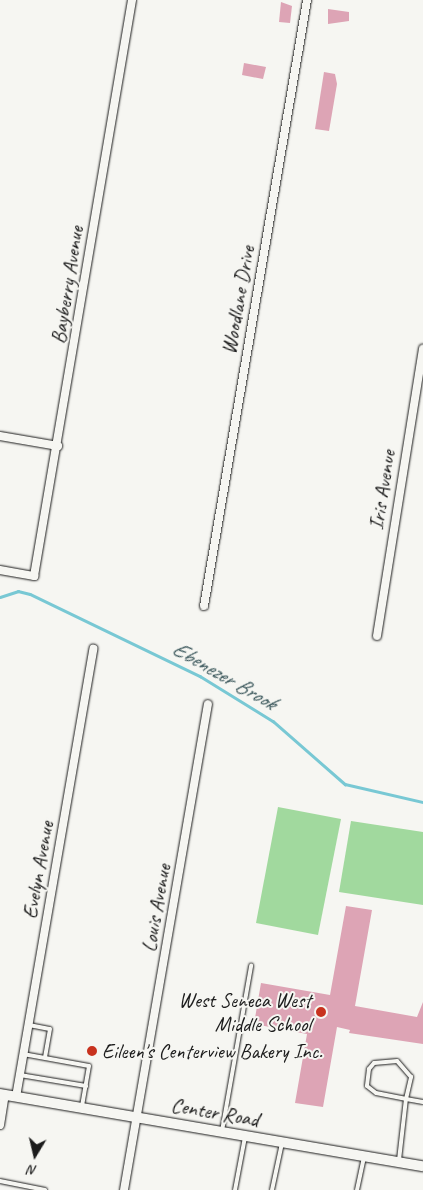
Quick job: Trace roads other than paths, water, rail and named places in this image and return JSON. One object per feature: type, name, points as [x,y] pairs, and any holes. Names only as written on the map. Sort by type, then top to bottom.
[{"type":"main road","name":"Center Road","points":[[2,1094],[423,1166]]},
{"type":"street","name":"Bayberry Avenue","points":[[0,570],[34,576],[58,446],[132,0]]},
{"type":"street","name":"Woodlane Drive","points":[[204,606],[307,0]]},
{"type":"street","name":"Iris Avenue","points":[[377,636],[423,350]]},
{"type":"street","points":[[0,436],[58,446]]},
{"type":"street","name":"Evelyn Avenue","points":[[16,1097],[93,650]]},
{"type":"street","name":"Louis Avenue","points":[[124,1190],[208,704]]},
{"type":"street","points":[[0,1125],[2,1094]]},
{"type":"lane","points":[[222,1133],[251,966]]},
{"type":"lane","points":[[28,1025],[50,1029],[45,1058]]},
{"type":"lane","points":[[23,1054],[89,1066],[82,1108]]},
{"type":"lane","points":[[399,1162],[406,1100],[408,1069],[396,1062],[374,1063],[366,1077],[367,1086],[376,1093],[406,1100],[423,1102]]},
{"type":"lane","points":[[20,1075],[86,1086]]},
{"type":"lane","points":[[235,1190],[245,1136]]},
{"type":"lane","points":[[272,1190],[282,1143]]},
{"type":"lane","points":[[357,1190],[364,1156]]},
{"type":"lane","points":[[0,1181],[45,1190]]},
{"type":"waterway","name":"Ebenezer Brook","points":[[0,597],[18,591],[30,594],[200,676],[273,721],[345,784],[423,802]]},
{"type":"place","name":"West Seneca West Middle School","points":[[321,1012]]},
{"type":"place","name":"Eileen's Centerview Bakery Inc.","points":[[92,1051]]}]
